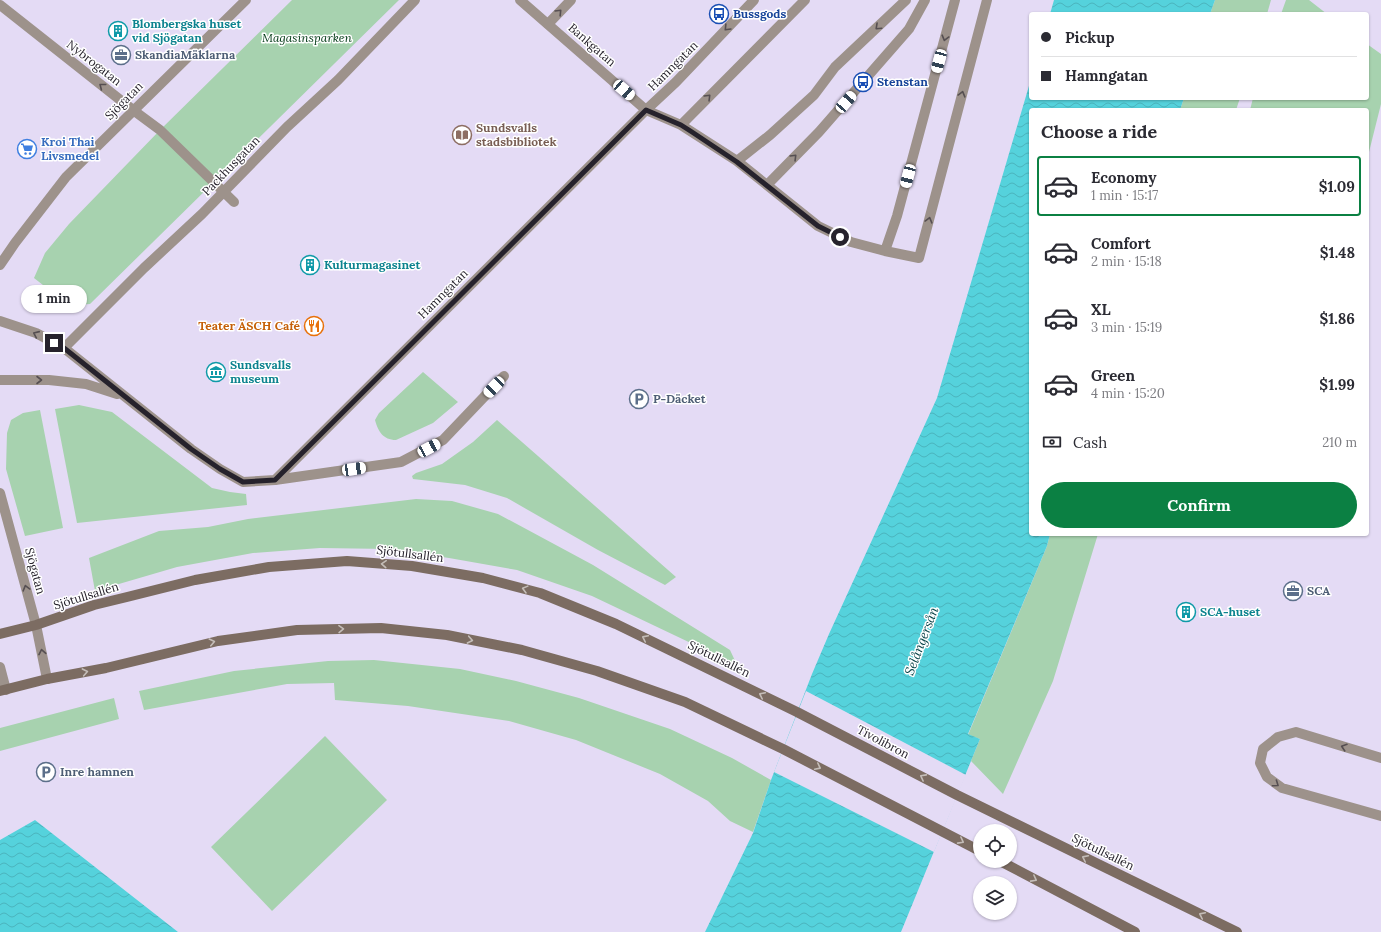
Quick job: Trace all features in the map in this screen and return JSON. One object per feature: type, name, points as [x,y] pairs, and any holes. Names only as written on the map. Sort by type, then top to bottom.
[{"type":"main road","name":"Sjötullsallén","points":[[0,634],[36,625],[94,605],[195,580],[269,567],[346,561],[412,566],[483,578],[540,593],[616,624],[798,712]]},
{"type":"main road","points":[[3,690],[47,679],[106,668],[218,641],[297,630],[381,628],[447,635],[522,650],[597,671],[685,702],[783,749],[973,847]]},
{"type":"main road","name":"Tivolibron","points":[[798,712],[958,795]]},
{"type":"main road","name":"Sjötullsallén","points":[[958,795],[1237,932]]},
{"type":"main road","points":[[1013,868],[1135,932]]},
{"type":"street","name":"Sjögatan","points":[[0,265],[15,243],[66,177],[246,0]]},
{"type":"street","name":"Packhusgatan","points":[[64,348],[144,268],[224,192],[287,127],[338,80],[415,0]]},
{"type":"street","name":"Bankgatan","points":[[520,0],[646,110],[681,125],[737,162],[818,226],[851,242],[919,258],[987,0]]},
{"type":"street","points":[[548,24],[571,0]]},
{"type":"street","name":"Hamngatan","points":[[275,480],[646,110],[676,82],[754,0]]},
{"type":"street","points":[[681,125],[805,0]]},
{"type":"street","points":[[737,162],[770,135],[814,94],[835,67],[906,0]]},
{"type":"street","points":[[767,185],[819,132],[908,30],[926,0]]},
{"type":"street","points":[[885,251],[897,216],[955,0]]},
{"type":"street","name":"Nybrogatan","points":[[0,5],[160,130],[234,202]]},
{"type":"street","points":[[0,321],[36,333],[64,348],[191,449],[220,469],[243,482],[275,480],[401,462],[443,440],[504,376]]},
{"type":"street","points":[[0,380],[49,380],[86,384],[124,397]]},
{"type":"street","name":"Sjögatan","points":[[0,493],[36,625],[47,679]]},
{"type":"street","points":[[0,667],[3,690]]},
{"type":"street","points":[[1381,758],[1296,732],[1278,737],[1263,749],[1260,763],[1267,777],[1282,788],[1381,816]]},
{"type":"green space","name":"Magasinsparken","points":[[292,0],[399,0],[90,304],[76,305],[66,303],[34,278],[45,253],[69,224],[160,130]]},
{"type":"green space","points":[[1215,0],[1271,0],[1268,12],[1211,12]]},
{"type":"green space","points":[[1286,0],[1309,0],[1324,12],[1282,12]]},
{"type":"green space","points":[[1369,45],[1381,54],[1381,104],[1369,152],[1369,108],[1250,108],[1252,100],[1369,100]]},
{"type":"green space","points":[[1183,100],[1239,100],[1237,108],[1181,108]]},
{"type":"green space","points":[[423,372],[458,402],[433,423],[396,440],[391,440],[384,437],[375,420],[379,413]]},
{"type":"green space","points":[[79,405],[112,412],[212,488],[246,494],[247,505],[77,523],[55,409]]},
{"type":"green space","points":[[40,410],[63,528],[25,536],[6,469],[7,433],[11,420],[23,413]]},
{"type":"green space","points":[[497,420],[676,577],[665,585],[598,550],[507,498],[465,485],[413,479],[412,476],[416,473],[442,464],[473,442]]},
{"type":"green space","points":[[416,499],[452,501],[498,514],[593,565],[730,650],[737,665],[592,596],[517,570],[389,549],[320,548],[253,553],[177,567],[95,591],[89,558],[159,531],[208,527],[248,519]]},
{"type":"green space","points":[[1050,536],[1097,536],[1053,681],[1003,794],[971,761],[980,739],[968,735],[1047,546]]},
{"type":"green space","points":[[374,660],[460,669],[516,681],[579,698],[670,729],[732,758],[771,780],[753,832],[730,821],[708,801],[660,774],[576,740],[509,721],[408,706],[335,700],[334,683],[287,684],[144,710],[139,691],[234,671],[328,661]]},
{"type":"green space","points":[[114,698],[119,719],[0,751],[0,728]]},
{"type":"green space","points":[[325,736],[387,800],[272,911],[211,847]]},
{"type":"water","points":[[1054,0],[1215,0],[1211,12],[1051,12]]},
{"type":"water","name":"Selångersån","points":[[1029,86],[1029,100],[1183,100],[1181,108],[1029,108],[1029,536],[1050,536],[1047,546],[968,734],[980,739],[901,932],[705,932],[753,833],[771,780],[829,634],[937,398]]},
{"type":"water","points":[[35,820],[178,932],[0,932],[0,840]]},
{"type":"pier","points":[[806,691],[966,775],[934,852],[774,772]]},
{"type":"place","name":"Bussgods","points":[[719,14]]},
{"type":"place","name":"Blombergska huset vid Sjögatan","points":[[118,31]]},
{"type":"place","name":"SkandiaMäklarna","points":[[121,55]]},
{"type":"place","name":"Stenstan","points":[[863,82]]},
{"type":"place","name":"Sundsvalls stadsbibliotek","points":[[462,135]]},
{"type":"place","name":"Kroi Thai Livsmedel","points":[[27,149]]},
{"type":"place","name":"Kulturmagasinet","points":[[310,265]]},
{"type":"place","name":"Teater ÄSCH Café","points":[[314,326]]},
{"type":"place","name":"Sundsvalls museum","points":[[216,372]]},
{"type":"place","name":"P-Däcket","points":[[639,399]]},
{"type":"place","name":"SCA","points":[[1293,591]]},
{"type":"place","name":"SCA-huset","points":[[1186,612]]},
{"type":"place","name":"Inre hamnen","points":[[46,772]]},
{"type":"route","points":[[54,343],[64,348],[191,449],[220,469],[243,482],[275,480],[646,110],[681,125],[692,132],[737,162],[818,226],[840,237]]}]
